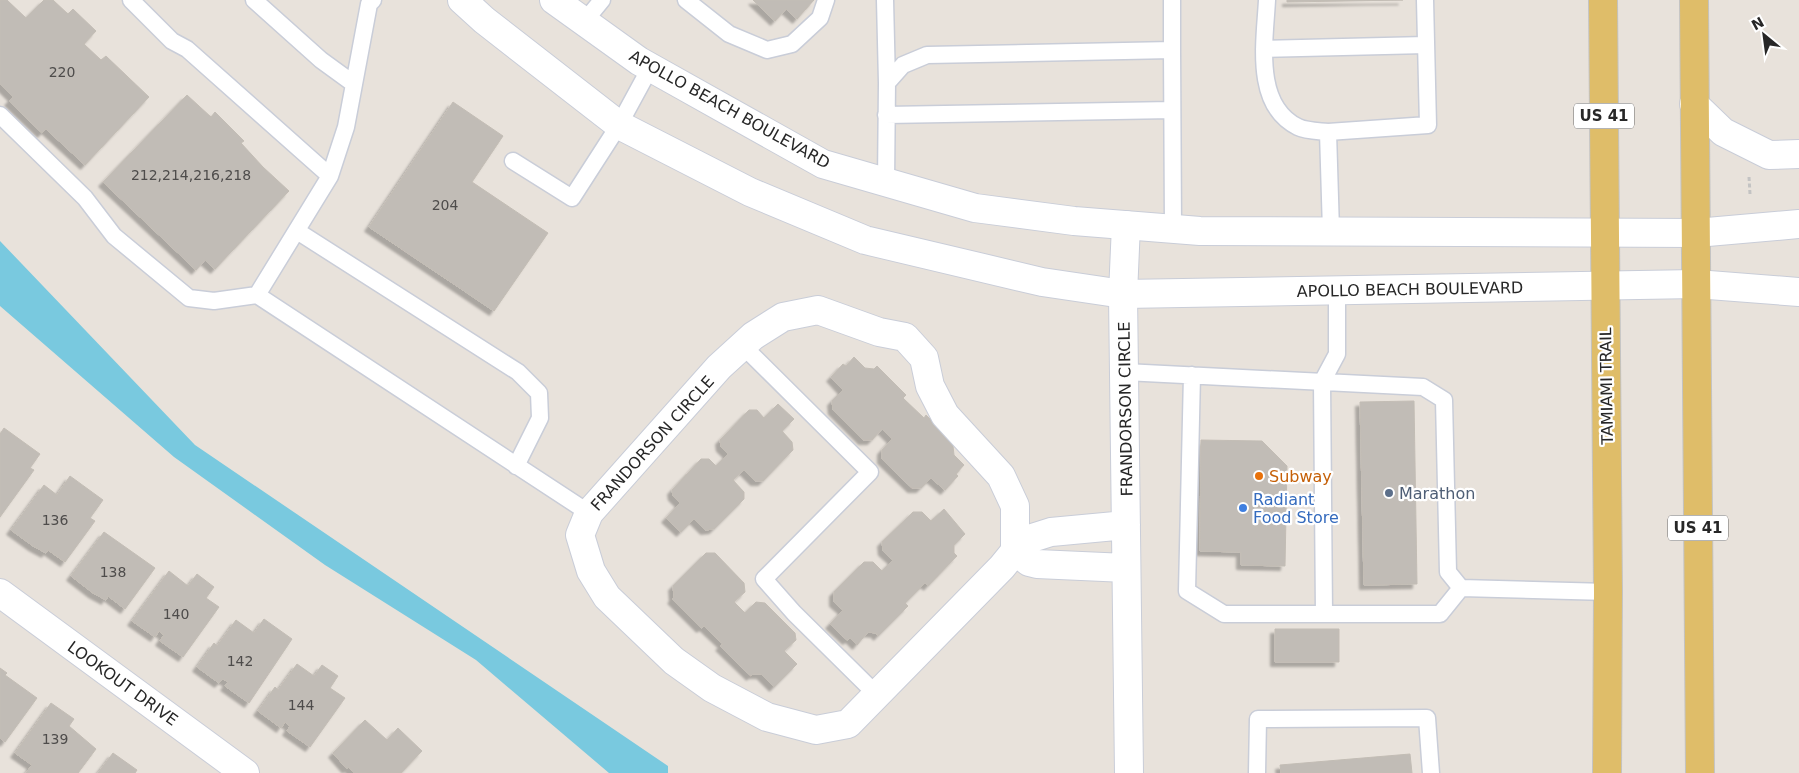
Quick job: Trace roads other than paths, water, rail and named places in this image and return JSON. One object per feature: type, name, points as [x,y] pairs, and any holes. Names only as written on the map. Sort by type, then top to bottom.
[{"type":"main road","name":"APOLLO BEACH BOULEVARD","points":[[462,0],[484,20],[619,125],[750,192],[865,240],[1042,282],[1124,294],[1696,284],[1799,292]]},
{"type":"main road","name":"APOLLO BEACH BOULEVARD","points":[[554,0],[650,68],[823,164],[975,208],[1126,225],[1200,231],[1696,233],[1799,224]]},
{"type":"main road","name":"TAMIAMI TRAIL","points":[[1603,0],[1608,592],[1607,773]]},
{"type":"main road","name":"US 41","points":[[1694,0],[1700,773]]},
{"type":"main road","points":[[1694,104],[1722,132],[1769,155],[1799,154]]},
{"type":"main road","points":[[1124,294],[1126,225]]},
{"type":"main road","name":"FRANDORSON CIRCLE","points":[[1124,294],[1129,773]]},
{"type":"main road","name":"FRANDORSON CIRCLE","points":[[1015,551],[1015,506],[1001,476],[946,416],[930,386],[924,358],[905,337],[879,332],[818,310],[783,317],[752,336],[742,345],[719,368],[589,513],[580,535],[591,571],[607,597],[674,661],[712,688],[766,717],[816,730],[848,724],[1015,551],[1032,538],[1051,532],[1126,524]]},
{"type":"main road","points":[[1015,551],[1029,562],[1037,564],[1126,568]]},
{"type":"main road","name":"LOOKOUT DRIVE","points":[[0,594],[245,773]]},
{"type":"lane","points":[[131,0],[172,41],[187,49],[330,176]]},
{"type":"lane","points":[[254,0],[321,60],[354,84]]},
{"type":"lane","points":[[257,296],[330,176],[346,127],[369,4],[373,0]]},
{"type":"lane","points":[[584,22],[602,0]]},
{"type":"lane","points":[[686,0],[728,34],[767,50],[792,44],[820,18],[826,0]]},
{"type":"lane","points":[[885,0],[887,83],[886,182]]},
{"type":"lane","points":[[1172,0],[1173,229]]},
{"type":"lane","points":[[1267,0],[1264,49],[1268,93],[1283,117],[1299,127],[1328,132],[1428,125],[1425,0]]},
{"type":"lane","points":[[1264,49],[1426,45]]},
{"type":"lane","points":[[887,83],[903,65],[927,54],[1172,50]]},
{"type":"lane","points":[[513,161],[572,198],[619,125],[650,68]]},
{"type":"lane","points":[[886,115],[1172,110]]},
{"type":"lane","points":[[0,115],[85,198],[114,236],[189,298],[214,301],[257,296],[589,513]]},
{"type":"lane","points":[[1328,132],[1331,231]]},
{"type":"lane","points":[[297,231],[518,372],[539,392],[540,418],[516,466]]},
{"type":"lane","points":[[1324,614],[1322,382],[1338,354],[1337,290]]},
{"type":"lane","points":[[742,345],[870,472],[764,579],[794,613],[877,695]]},
{"type":"lane","points":[[1125,372],[1423,387],[1444,400],[1448,572],[1461,588],[1608,592]]},
{"type":"lane","points":[[1192,375],[1188,591],[1224,614],[1440,614],[1461,588]]},
{"type":"lane","points":[[1257,773],[1258,719],[1427,718],[1431,773]]},
{"type":"water","points":[[0,241],[195,445],[668,766],[668,773],[609,773],[476,660],[325,565],[174,457],[0,306]]},
{"type":"place","name":"Subway","points":[[1259,476]]},
{"type":"place","name":"Marathon","points":[[1389,493]]},
{"type":"place","name":"Radiant Food Store","points":[[1243,508]]}]
